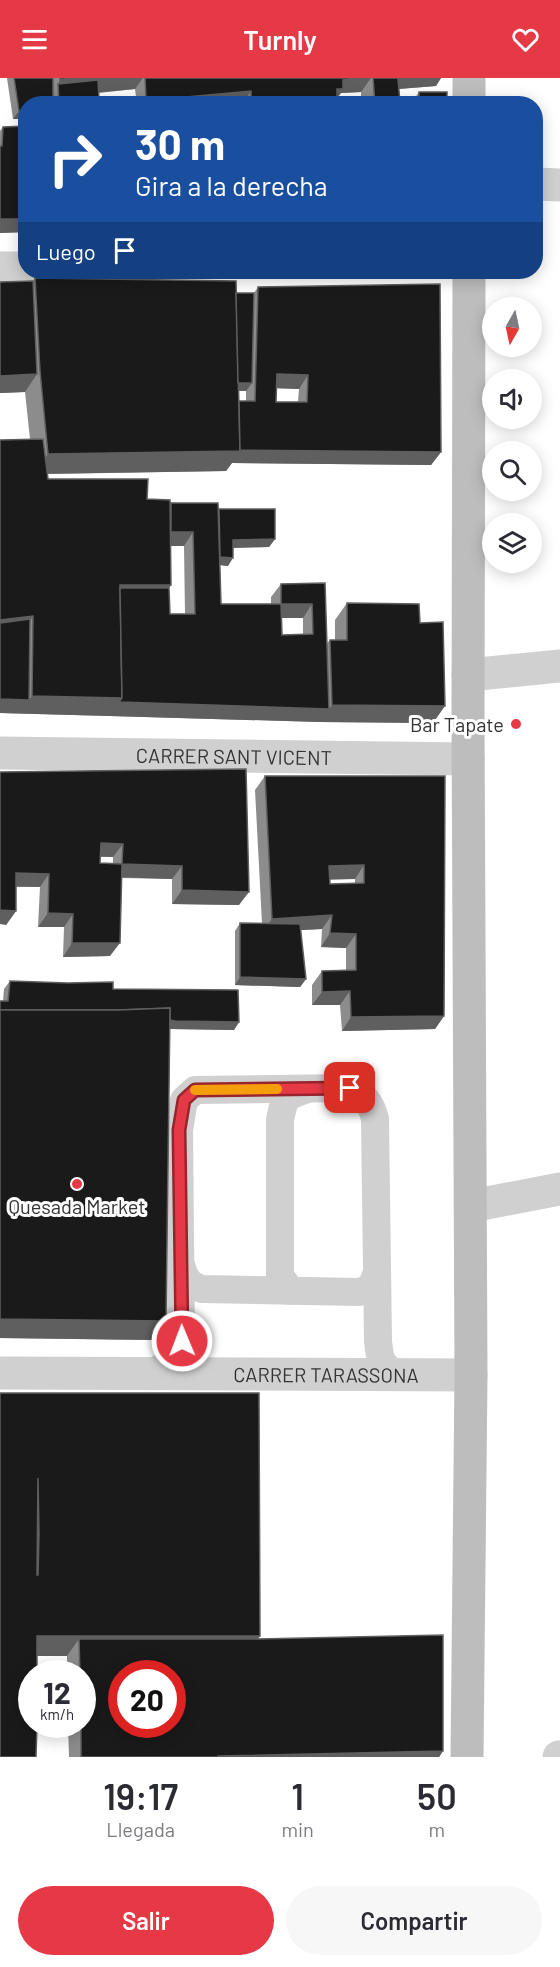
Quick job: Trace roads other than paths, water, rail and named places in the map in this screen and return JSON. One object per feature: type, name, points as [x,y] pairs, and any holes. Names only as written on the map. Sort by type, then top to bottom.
[{"type":"street","points":[[469,78],[469,96]]},
{"type":"street","points":[[543,184],[560,185]]},
{"type":"street","points":[[0,268],[18,268]]},
{"type":"street","points":[[467,1757],[471,1376],[468,759],[469,279]]},
{"type":"street","points":[[468,675],[560,666]]},
{"type":"street","name":"CARRER SANT VICENT","points":[[0,753],[468,759]]},
{"type":"street","points":[[471,1206],[560,1189]]},
{"type":"street","name":"CARRER TARASSONA","points":[[0,1373],[471,1376]]},
{"type":"lane","points":[[150,1374],[174,1360],[182,1341],[179,1130],[184,1100],[195,1090],[350,1088],[366,1097],[372,1105],[375,1119],[379,1356],[383,1365],[396,1375]]},
{"type":"lane","points":[[291,1291],[280,1276],[280,1120],[283,1104],[288,1096],[307,1089]]},
{"type":"lane","points":[[180,1264],[185,1277],[192,1286],[202,1289],[359,1292],[371,1287],[378,1272]]},
{"type":"place","name":"Bar Tapate","points":[[516,724]]},
{"type":"place","name":"Quesada Market","points":[[77,1184]]}]
